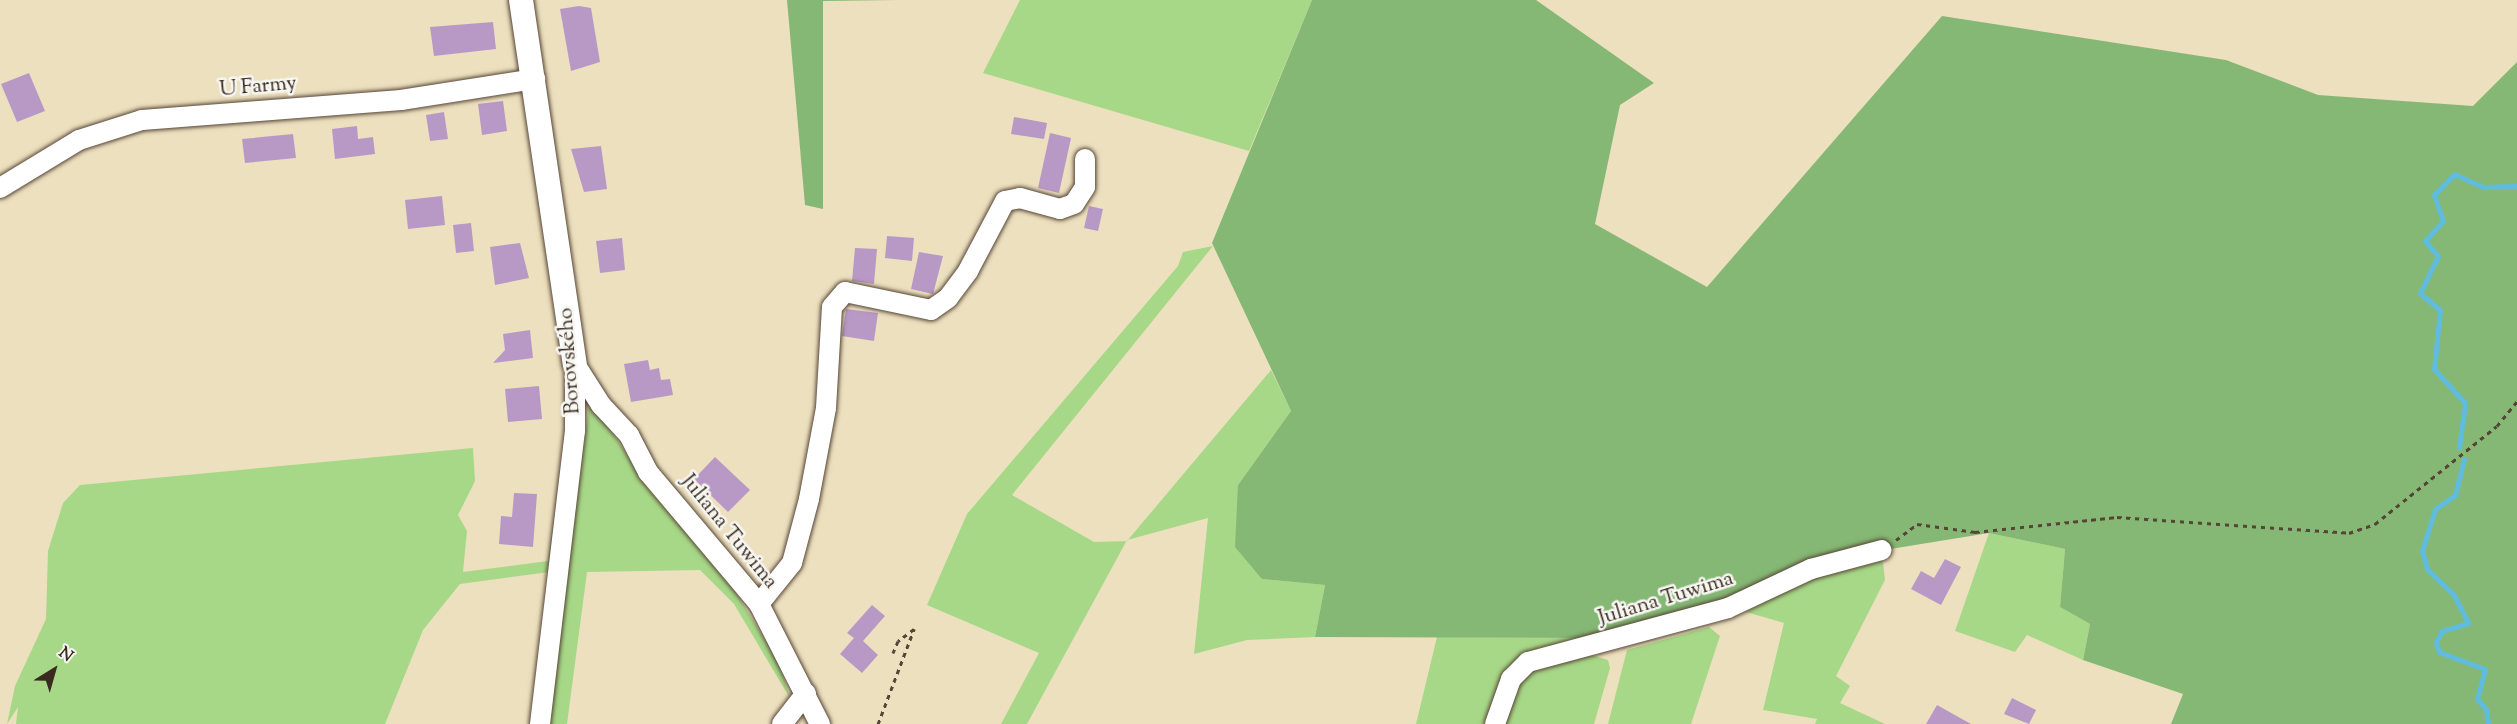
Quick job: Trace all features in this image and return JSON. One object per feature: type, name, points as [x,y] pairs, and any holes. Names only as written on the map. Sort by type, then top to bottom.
[{"type":"main road","name":"Borovského","points":[[521,0],[535,79],[574,364]]},
{"type":"street","name":"U Farmy","points":[[0,188],[79,140],[141,120],[401,100],[535,79]]},
{"type":"street","points":[[759,604],[792,563],[809,499],[826,408],[832,307],[845,292],[931,310],[948,298],[968,272],[1005,201],[1020,198],[1060,209],[1074,204],[1084,187],[1085,159]]},
{"type":"street","name":"Juliana Tuwima","points":[[574,364],[601,405],[630,435],[648,471],[759,604],[820,724]]},
{"type":"street","name":"Borovského","points":[[540,724],[575,414],[574,364]]},
{"type":"street","points":[[575,414],[601,405]]},
{"type":"street","name":"Juliana Tuwima","points":[[1495,724],[1511,679],[1528,662],[1728,608],[1811,569],[1882,550]]},
{"type":"street","points":[[782,724],[806,693]]},
{"type":"path","points":[[1882,550],[1917,524],[1975,532],[2117,517],[2349,533],[2375,524],[2497,426],[2517,401]]},
{"type":"path","points":[[878,724],[914,629],[897,641],[893,653]]},
{"type":"green space","points":[[787,0],[898,0],[823,1],[823,209],[805,205]]},
{"type":"green space","points":[[1020,0],[1312,0],[1249,151],[983,73]]},
{"type":"green space","points":[[1312,0],[1536,0],[1654,83],[1620,105],[1595,224],[1707,287],[1942,16],[2226,60],[2318,95],[2473,106],[2517,62],[2517,724],[2171,724],[2183,694],[2083,660],[2090,624],[2060,607],[2065,549],[1989,533],[1798,564],[1713,609],[1609,638],[1315,637],[1325,585],[1262,579],[1235,547],[1238,485],[1291,411],[1212,243]]},
{"type":"green space","points":[[1213,246],[1012,495],[1094,542],[1126,541],[1027,724],[1001,724],[1039,653],[927,605],[967,514],[1178,266],[1183,252]]},
{"type":"green space","points":[[1271,370],[1291,411],[1238,485],[1262,579],[1325,585],[1315,637],[1247,640],[1194,654],[1208,518],[1128,540]]},
{"type":"green space","points":[[590,398],[646,484],[719,565],[778,661],[791,700],[734,604],[700,570],[587,572],[567,724],[548,724]]},
{"type":"green space","points":[[473,448],[475,481],[458,515],[467,531],[463,572],[548,561],[557,496],[549,572],[460,584],[423,630],[385,724],[16,724],[18,707],[7,724],[15,686],[46,619],[48,551],[63,503],[80,485]]},
{"type":"green space","points":[[1989,533],[2065,549],[2060,607],[2090,624],[2083,660],[2027,635],[2015,652],[1955,631]]},
{"type":"green space","points":[[1867,553],[1883,562],[1885,580],[1836,676],[1850,686],[1840,703],[1885,724],[1815,724],[1817,719],[1763,710],[1784,623],[1746,612],[1818,572]]},
{"type":"green space","points":[[1709,627],[1720,636],[1691,724],[1608,724],[1627,650]]},
{"type":"green space","points":[[1437,637],[1579,638],[1518,658],[1498,687],[1486,724],[1416,724]]},
{"type":"green space","points":[[1585,653],[1608,660],[1610,668],[1594,724],[1504,724],[1513,694],[1531,666]]},
{"type":"building","points":[[579,6],[591,8],[600,62],[571,71],[560,9]]},
{"type":"building","points":[[493,22],[496,49],[434,56],[430,27]]},
{"type":"building","points":[[29,73],[45,111],[17,122],[1,84]]},
{"type":"building","points":[[503,101],[507,131],[482,135],[478,104]]},
{"type":"building","points":[[444,112],[448,139],[430,141],[426,115]]},
{"type":"building","points":[[1014,117],[1047,123],[1044,139],[1011,134]]},
{"type":"building","points":[[357,126],[358,139],[373,137],[375,154],[335,159],[332,129]]},
{"type":"building","points":[[1050,133],[1071,138],[1059,193],[1038,188]]},
{"type":"building","points":[[293,134],[296,158],[245,163],[242,139]]},
{"type":"building","points":[[601,146],[607,189],[584,192],[571,149]]},
{"type":"building","points":[[442,196],[445,225],[408,229],[405,200]]},
{"type":"building","points":[[1089,206],[1103,209],[1098,231],[1084,228]]},
{"type":"building","points":[[471,223],[474,251],[456,253],[453,225]]},
{"type":"building","points":[[887,236],[914,238],[912,261],[885,258]]},
{"type":"building","points":[[622,238],[625,270],[600,273],[596,241]]},
{"type":"building","points":[[520,243],[529,278],[495,285],[490,247]]},
{"type":"building","points":[[855,248],[877,249],[874,284],[852,281]]},
{"type":"building","points":[[919,252],[943,256],[933,294],[911,289]]},
{"type":"building","points":[[846,309],[878,313],[874,341],[842,336]]},
{"type":"building","points":[[530,330],[533,358],[493,363],[505,350],[503,334]]},
{"type":"building","points":[[648,360],[650,370],[659,368],[661,380],[670,379],[673,395],[631,402],[624,364]]},
{"type":"building","points":[[539,386],[542,419],[508,422],[505,389]]},
{"type":"building","points":[[715,457],[750,490],[728,512],[694,479]]},
{"type":"building","points":[[514,493],[537,494],[533,547],[499,544],[501,516],[512,517]]},
{"type":"building","points":[[1945,559],[1961,567],[1941,605],[1911,589],[1921,571],[1934,578]]},
{"type":"building","points":[[872,605],[885,616],[863,641],[878,655],[862,673],[840,654],[854,638],[847,633]]},
{"type":"building","points":[[2012,698],[2036,710],[2029,724],[2004,714]]},
{"type":"building","points":[[1937,705],[1971,724],[1926,724]]},
{"type":"waterway","points":[[2459,447],[2465,403],[2434,369],[2440,310],[2420,293],[2438,256],[2425,241],[2443,221],[2434,195],[2454,174],[2483,187],[2517,186]]},
{"type":"waterway","points":[[2464,459],[2455,495],[2435,509],[2422,551],[2427,569],[2454,595],[2468,623],[2442,631],[2436,642],[2439,652],[2485,669],[2477,699],[2486,709],[2488,724]]}]
